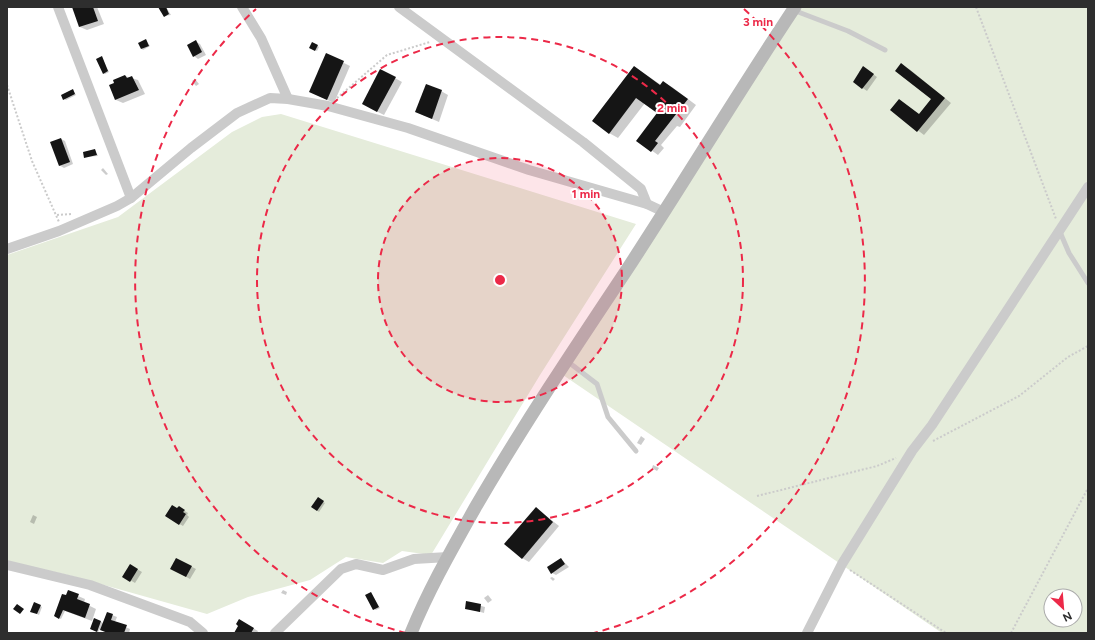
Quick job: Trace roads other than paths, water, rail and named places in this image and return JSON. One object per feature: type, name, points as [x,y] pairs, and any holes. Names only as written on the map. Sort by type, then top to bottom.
[{"type":"main road","points":[[411,633],[425,601],[448,557],[502,463],[566,360],[664,212],[794,9]]},
{"type":"street","points":[[58,7],[131,198]]},
{"type":"street","points":[[242,7],[261,38],[288,98]]},
{"type":"street","points":[[399,7],[583,142],[641,189],[647,204]]},
{"type":"street","points":[[7,249],[60,231],[104,213],[131,198],[191,148],[237,113],[270,98],[288,98],[328,106],[408,128],[529,170],[647,204],[664,212]]},
{"type":"street","points":[[807,633],[842,564],[912,452],[1088,188]]},
{"type":"street","points":[[275,633],[341,570],[348,566],[356,564],[383,570],[414,559],[448,557]]},
{"type":"street","points":[[7,565],[90,585],[190,622],[203,633]]},
{"type":"lane","points":[[794,9],[848,31],[886,50]]},
{"type":"lane","points":[[1060,232],[1069,253],[1088,283]]},
{"type":"lane","points":[[566,360],[597,384],[608,417],[636,451]]}]
